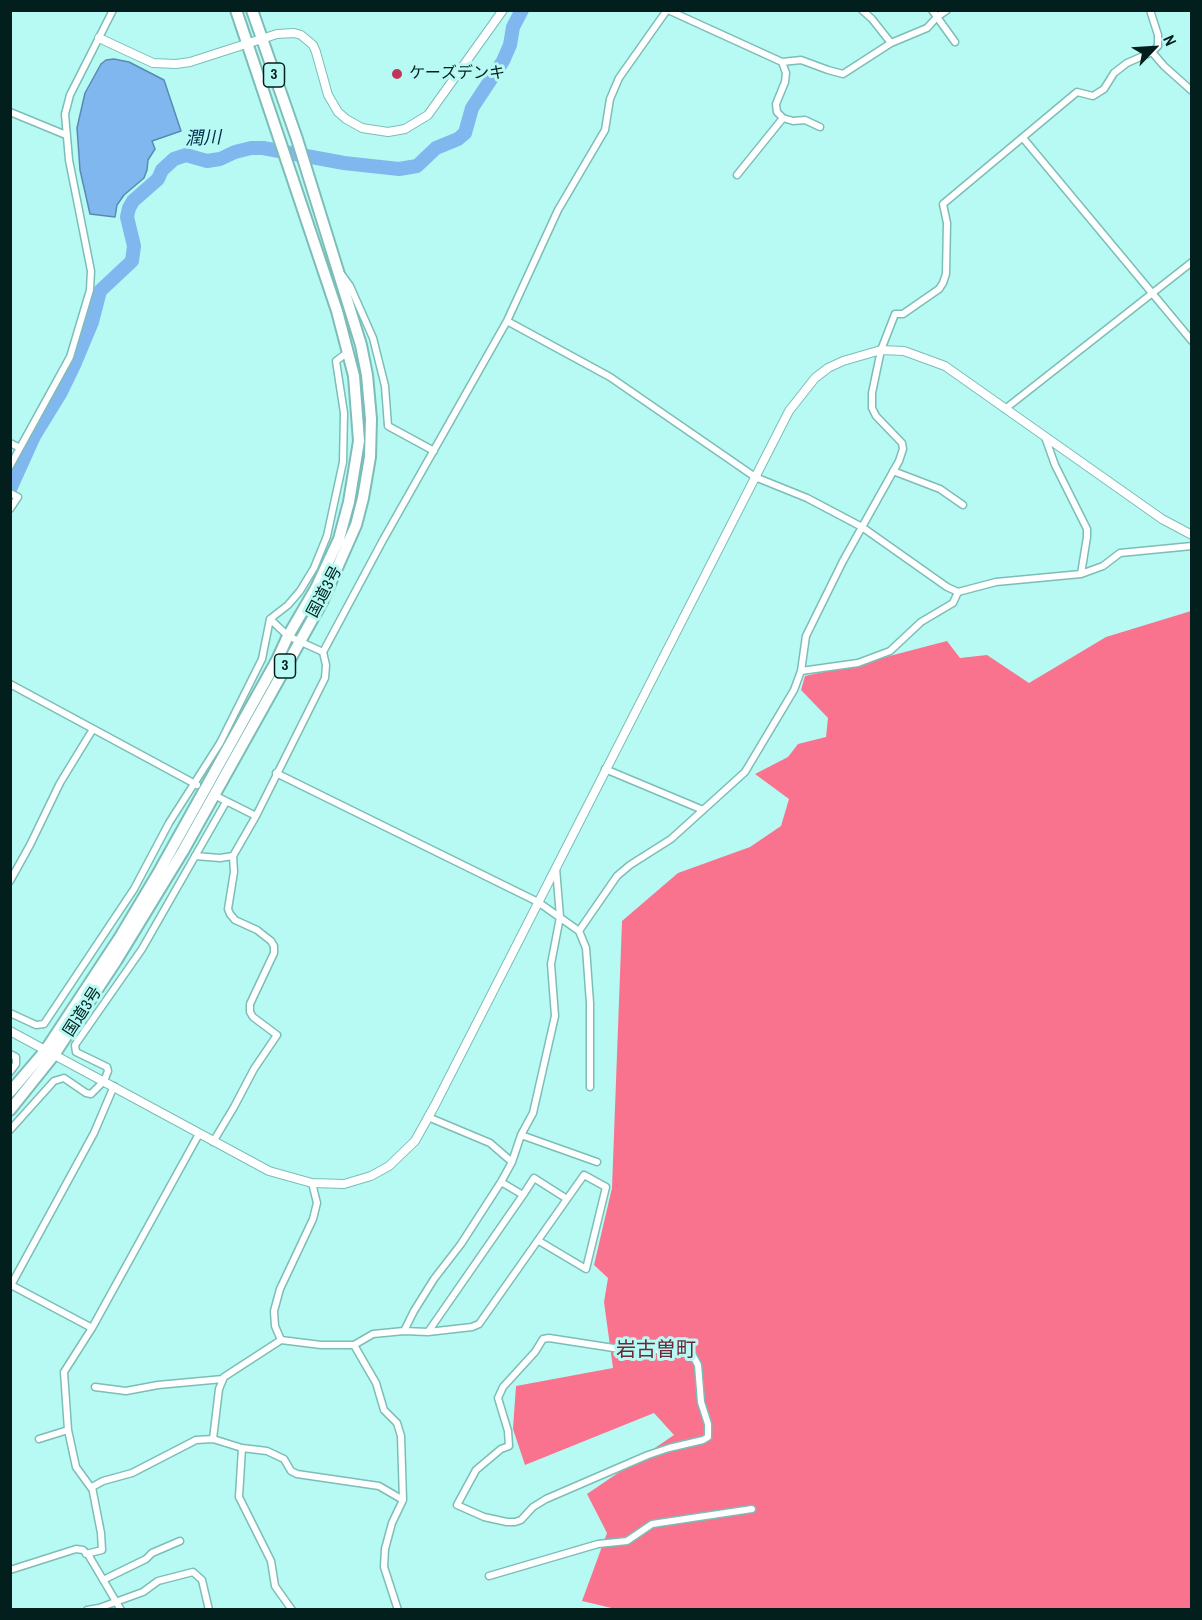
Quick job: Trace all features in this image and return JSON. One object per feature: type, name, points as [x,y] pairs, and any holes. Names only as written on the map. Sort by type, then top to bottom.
[{"type":"highway","name":"国道3号","points":[[10,1110],[150,907],[204,789],[316,588],[339,539],[349,502],[359,441],[354,376],[337,311],[236,10]]},
{"type":"highway","name":"国道3号","points":[[204,789],[299,641],[330,585],[356,525],[370,457],[371,419],[367,375],[360,345],[297,139],[252,10]]},
{"type":"highway","name":"国道3号","points":[[10,1092],[50,1053]]},
{"type":"street","points":[[10,466],[70,357],[90,290],[91,271],[69,160],[65,114],[70,95],[113,10]]},
{"type":"street","points":[[99,38],[139,57],[165,64],[190,62],[285,33],[301,36],[316,52],[328,95],[338,112],[362,128],[388,132],[405,129],[428,115],[503,10]]},
{"type":"street","points":[[213,1142],[254,1069],[277,1035],[253,1017],[250,1012],[250,1004],[274,953],[274,946],[257,930],[235,920],[230,914],[228,909],[234,872],[233,856],[256,816],[325,678],[326,665],[323,652],[383,540],[507,321],[558,210],[605,130],[610,99],[619,78],[668,10],[782,62],[801,60],[843,74],[891,43],[927,28],[947,10]]},
{"type":"street","points":[[862,10],[891,43]]},
{"type":"street","points":[[932,10],[955,42]]},
{"type":"street","points":[[579,931],[617,876],[671,839],[745,772],[794,690],[801,671],[806,636],[903,449],[902,442],[876,416],[872,408],[872,393],[882,350],[895,314],[903,314],[939,289],[943,283],[946,274],[947,223],[943,204],[1077,92],[1093,96],[1104,89],[1114,73],[1127,63],[1152,52],[1158,46],[1158,35],[1150,10]]},
{"type":"street","points":[[1152,52],[1191,90]]},
{"type":"street","points":[[782,62],[786,73],[785,82],[776,104],[777,112],[783,118],[793,121],[805,120],[820,127]]},
{"type":"street","points":[[10,112],[66,135]]},
{"type":"street","points":[[737,175],[783,118]]},
{"type":"street","points":[[1023,138],[1191,341]]},
{"type":"street","points":[[1005,409],[1191,262]]},
{"type":"street","points":[[335,265],[350,286],[373,338],[385,386],[388,426],[434,451]]},
{"type":"street","points":[[507,321],[617,381],[755,477],[807,498],[862,526],[947,587],[958,592],[996,582],[1081,574],[1103,566],[1120,553],[1191,546]]},
{"type":"street","points":[[10,1031],[269,1171],[312,1183],[344,1184],[379,1172],[389,1166],[415,1140],[428,1117],[789,411],[815,378],[828,368],[843,361],[882,350],[904,351],[945,366],[1161,519],[1191,535]]},
{"type":"street","points":[[10,1013],[36,1025],[44,1024],[134,889],[169,823],[204,789],[220,743],[261,659],[270,619],[279,614],[300,591],[314,567],[327,536],[337,497],[345,444],[344,413],[336,361],[348,352]]},
{"type":"street","points":[[1045,437],[1055,465],[1087,529],[1088,537],[1081,574]]},
{"type":"street","points":[[10,443],[20,448]]},
{"type":"street","points":[[893,471],[940,489],[963,505]]},
{"type":"street","points":[[10,493],[18,497],[10,509]]},
{"type":"street","points":[[801,671],[858,663],[890,651],[921,622],[953,603],[958,592]]},
{"type":"street","points":[[270,619],[288,636],[323,652]]},
{"type":"street","points":[[10,684],[226,802],[256,816]]},
{"type":"street","points":[[10,881],[60,783],[93,729]]},
{"type":"street","points":[[605,769],[703,810]]},
{"type":"street","points":[[276,773],[538,902],[579,931],[586,948],[591,1041],[590,1087]]},
{"type":"street","points":[[10,1130],[54,1081],[64,1078],[91,1094],[104,1081],[108,1071],[107,1067],[76,1052],[75,1045],[142,949],[226,802]]},
{"type":"street","points":[[195,856],[220,858],[233,856]]},
{"type":"street","points":[[404,1331],[424,1295],[461,1244],[501,1182],[533,1113],[555,1016],[551,964],[561,917],[556,866]]},
{"type":"street","points":[[10,1054],[16,1057],[16,1064],[10,1072]]},
{"type":"street","points":[[92,1328],[11,1286],[94,1133],[114,1086]]},
{"type":"street","points":[[428,1117],[490,1143],[512,1162]]},
{"type":"street","points":[[86,1554],[102,1550],[101,1533],[92,1490],[76,1467],[68,1430],[64,1372],[92,1328],[199,1134]]},
{"type":"street","points":[[521,1135],[597,1162]]},
{"type":"street","points":[[95,1387],[126,1391],[158,1384],[223,1379],[281,1340],[321,1345],[354,1345],[373,1334],[404,1331],[428,1332],[472,1327],[479,1324],[584,1175],[606,1186],[586,1269],[538,1241]]},
{"type":"street","points":[[428,1332],[534,1178],[567,1199]]},
{"type":"street","points":[[501,1182],[523,1195]]},
{"type":"street","points":[[281,1340],[275,1326],[274,1311],[280,1289],[313,1219],[316,1203],[312,1183]]},
{"type":"street","points":[[543,1339],[633,1351],[682,1346],[692,1354],[698,1365],[701,1402],[708,1424],[708,1437],[648,1455],[546,1499],[533,1507],[521,1520],[515,1522],[484,1517],[457,1505],[476,1470],[501,1449],[510,1446],[498,1398],[503,1387],[535,1352],[543,1339]]},
{"type":"street","points":[[354,1345],[376,1383],[384,1410],[397,1423],[401,1436],[403,1500],[392,1523],[385,1549],[384,1567],[398,1610]]},
{"type":"street","points":[[213,1439],[219,1389],[223,1379]]},
{"type":"street","points":[[39,1439],[68,1430]]},
{"type":"street","points":[[92,1490],[92,1487],[103,1481],[132,1473],[196,1440],[213,1439],[242,1448],[276,1454],[284,1459],[291,1471],[297,1474],[379,1486],[403,1500]]},
{"type":"street","points":[[242,1448],[239,1497],[271,1561],[275,1586],[292,1610]]},
{"type":"street","points":[[489,1576],[598,1544],[627,1541],[652,1524],[752,1509]]},
{"type":"street","points":[[103,1580],[146,1559],[152,1553],[180,1541]]},
{"type":"street","points":[[10,1570],[76,1549],[86,1554],[121,1610]]},
{"type":"street","points":[[87,1610],[143,1592],[158,1581],[193,1572],[202,1580],[209,1610]]},
{"type":"shaded area","points":[[1191,611],[1191,1609],[620,1610],[582,1601],[607,1533],[587,1494],[674,1435],[654,1413],[525,1465],[513,1429],[516,1386],[613,1368],[604,1302],[608,1278],[594,1265],[612,1188],[622,921],[678,873],[750,847],[781,826],[789,799],[755,774],[788,757],[798,744],[826,737],[828,718],[801,690],[805,676],[947,641],[960,658],[987,655],[1029,683],[1106,637]]},
{"type":"water","points":[[106,60],[129,62],[164,80],[181,131],[152,141],[155,149],[148,160],[144,178],[124,195],[117,205],[115,217],[90,214],[80,170],[77,128],[85,93],[101,64]]},
{"type":"waterway","name":"潤川","points":[[10,489],[34,436],[61,392],[74,365],[92,322],[100,291],[132,261],[134,246],[127,217],[129,208],[133,201],[158,179],[162,170],[174,159],[186,155],[207,161],[251,148],[399,169],[417,166],[436,148],[458,139],[465,133],[472,108],[503,61],[510,45],[513,27],[522,10]]},
{"type":"place","name":"ケーズデンキ","points":[[397,74]]},
{"type":"district","name":"岩古曽町","points":[[656,1351]]}]
